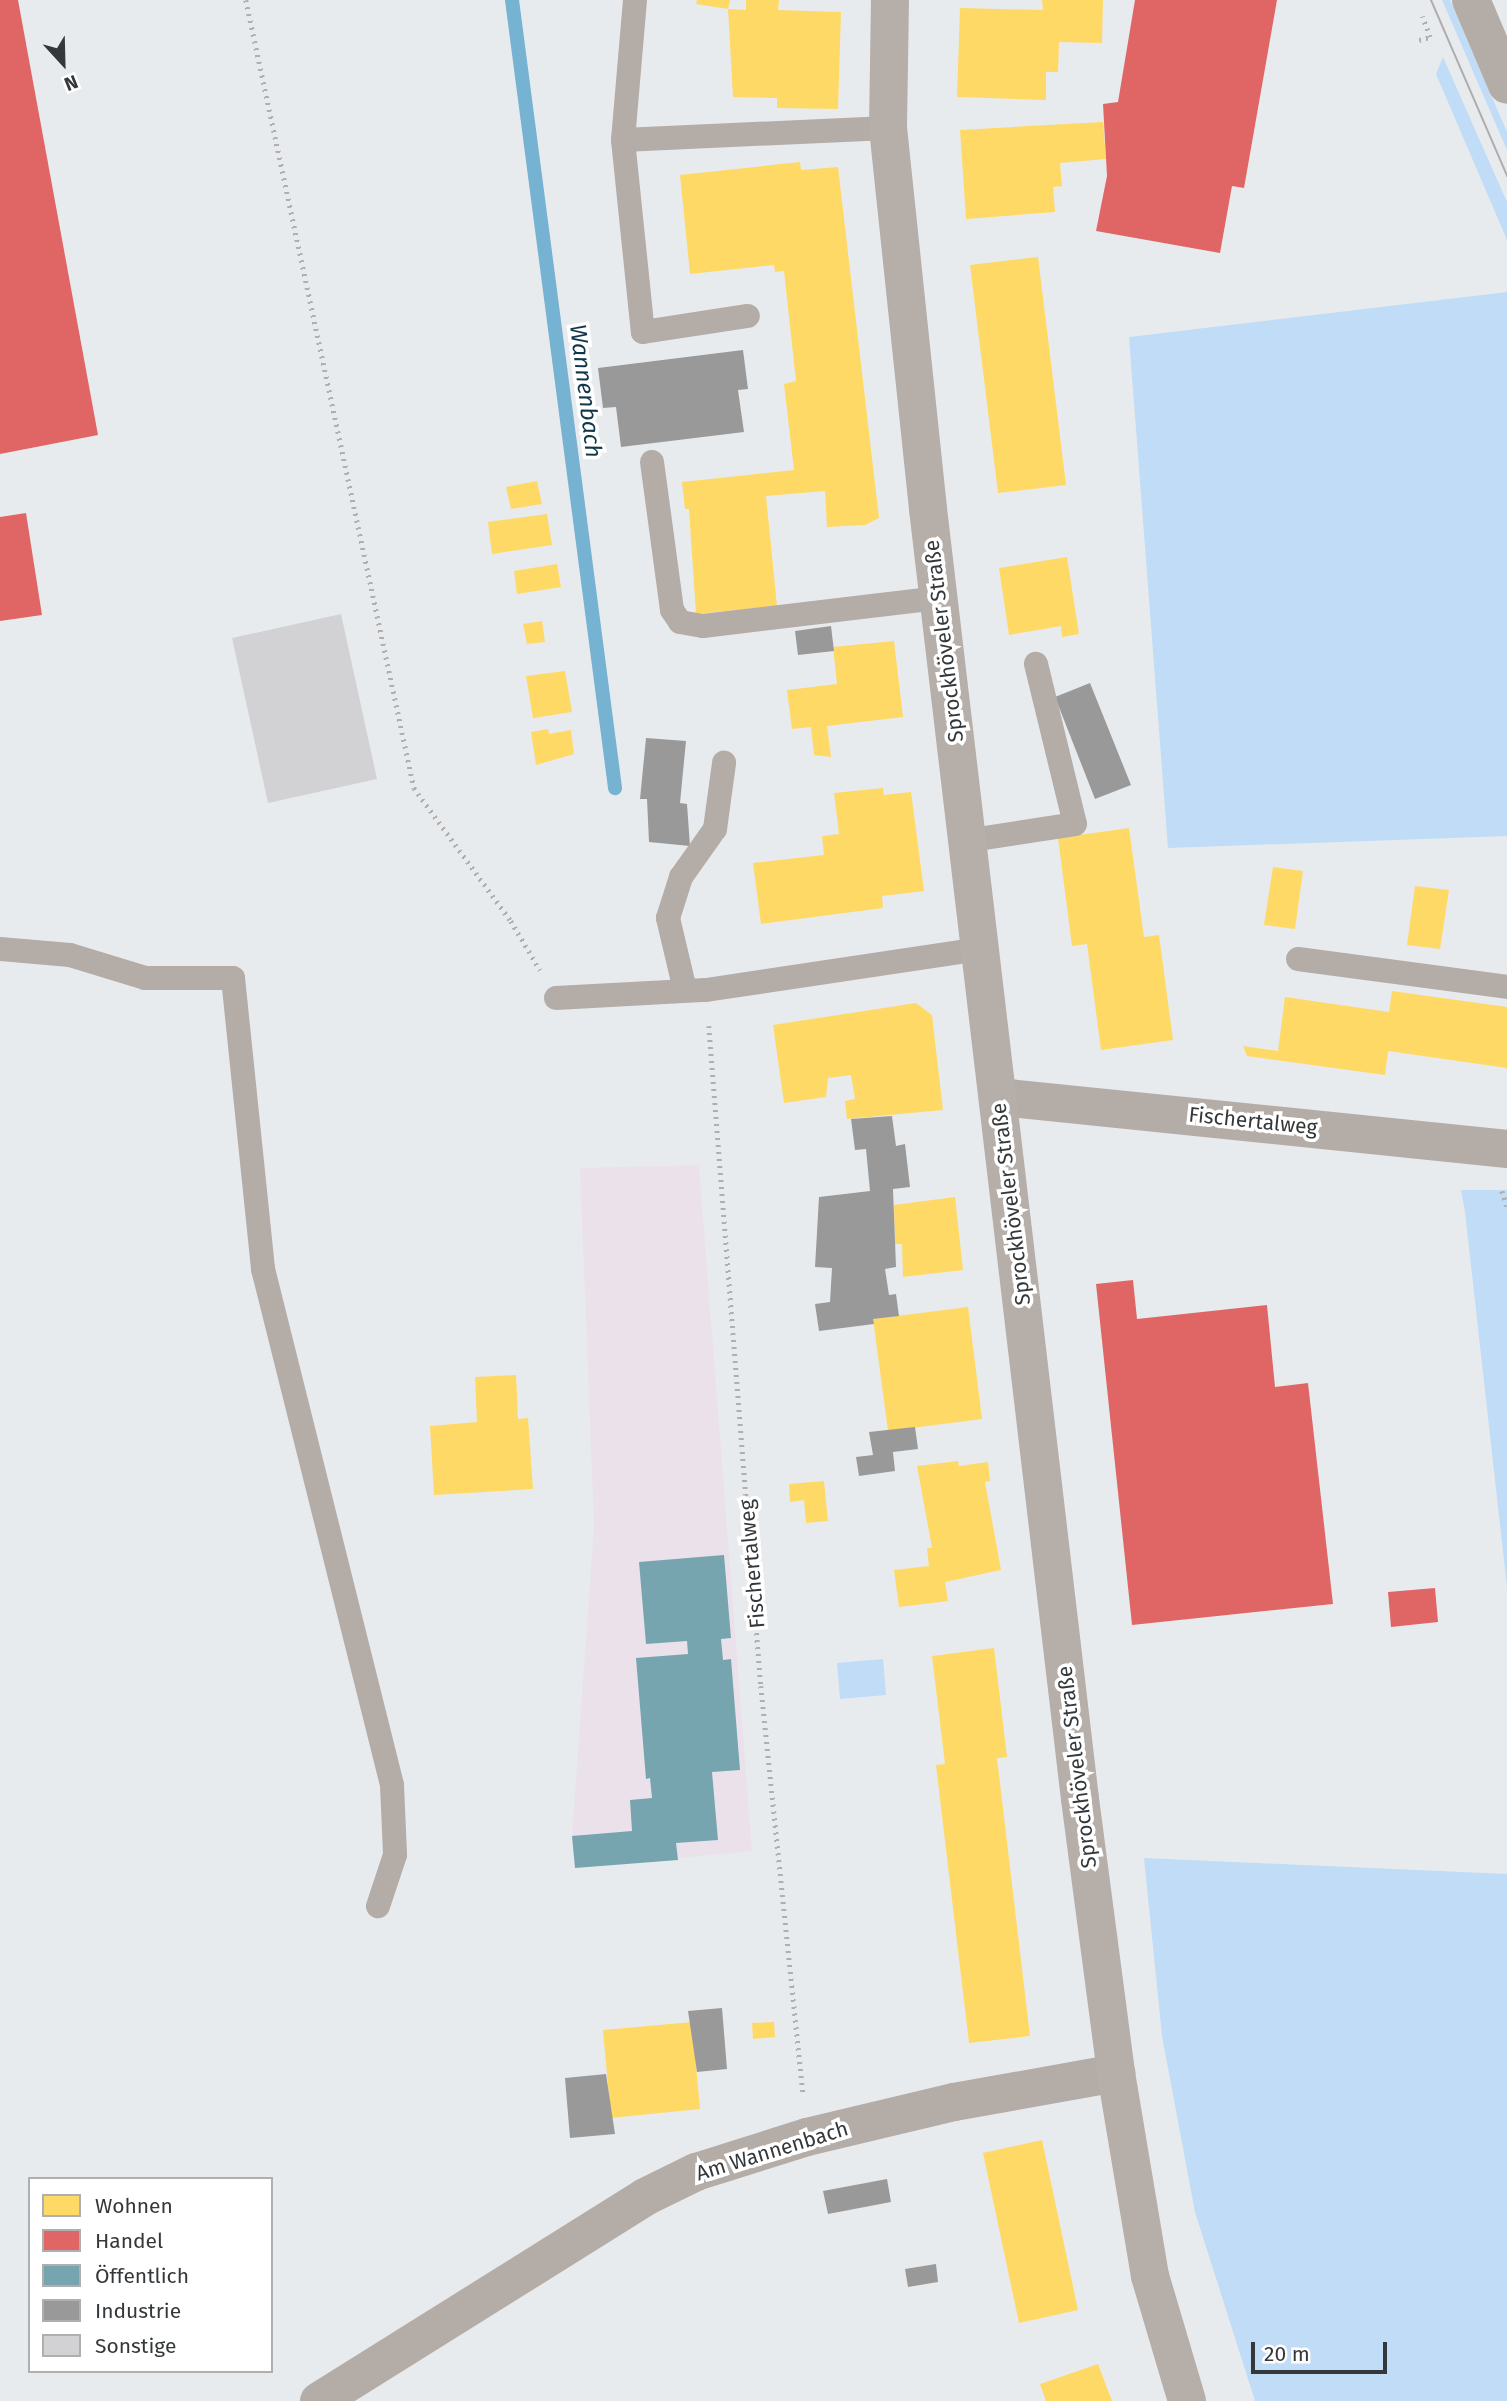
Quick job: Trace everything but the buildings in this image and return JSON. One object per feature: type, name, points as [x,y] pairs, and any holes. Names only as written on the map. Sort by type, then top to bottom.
[{"type":"main road","name":"Sprockhöveler Straße","points":[[890,0],[888,128],[965,841],[981,950],[1116,2073],[1150,2277],[1187,2401]]},
{"type":"street","points":[[1471,0],[1507,85]]},
{"type":"street","name":"Fischertalweg","points":[[999,1097],[1507,1149]]},
{"type":"street","name":"Am Wannenbach","points":[[319,2401],[645,2197],[729,2160],[807,2137],[954,2102],[1116,2073]]},
{"type":"lane","points":[[635,0],[623,140],[643,332],[748,316]]},
{"type":"lane","points":[[623,140],[888,128]]},
{"type":"lane","points":[[652,461],[672,610],[680,622],[703,626],[939,598]]},
{"type":"lane","points":[[965,841],[1075,824],[1036,664]]},
{"type":"lane","points":[[696,990],[668,918],[681,877],[715,829],[724,763]]},
{"type":"lane","points":[[0,949],[70,955],[145,978],[233,978],[262,1269],[392,1785],[395,1855],[378,1906]]},
{"type":"lane","points":[[556,998],[696,990],[981,950]]},
{"type":"lane","points":[[1298,959],[1507,987]]},
{"type":"path","points":[[246,0],[414,788],[511,921],[556,998]]},
{"type":"path","points":[[1419,40],[1430,37],[1422,16]]},
{"type":"path","name":"Fischertalweg","points":[[696,990],[761,1686],[807,2137]]},
{"type":"shaded area","points":[[1442,0],[1450,0],[1507,132],[1507,150]]},
{"type":"shaded area","points":[[1443,57],[1507,202],[1507,240],[1436,74]]},
{"type":"shaded area","points":[[1507,292],[1507,836],[1168,848],[1129,337]]},
{"type":"shaded area","points":[[699,1165],[752,1851],[575,1868],[572,1836],[594,1526],[580,1168]]},
{"type":"shaded area","points":[[1461,1190],[1507,1190],[1507,1587],[1465,1212]]},
{"type":"shaded area","points":[[883,1659],[886,1695],[840,1699],[837,1663]]},
{"type":"shaded area","points":[[1144,1858],[1507,1874],[1507,2401],[1255,2401],[1195,2212],[1162,2036]]},
{"type":"waterway","name":"Wannenbach","points":[[512,0],[615,788]]},
{"type":"tram line","points":[[1431,0],[1507,176]]}]
